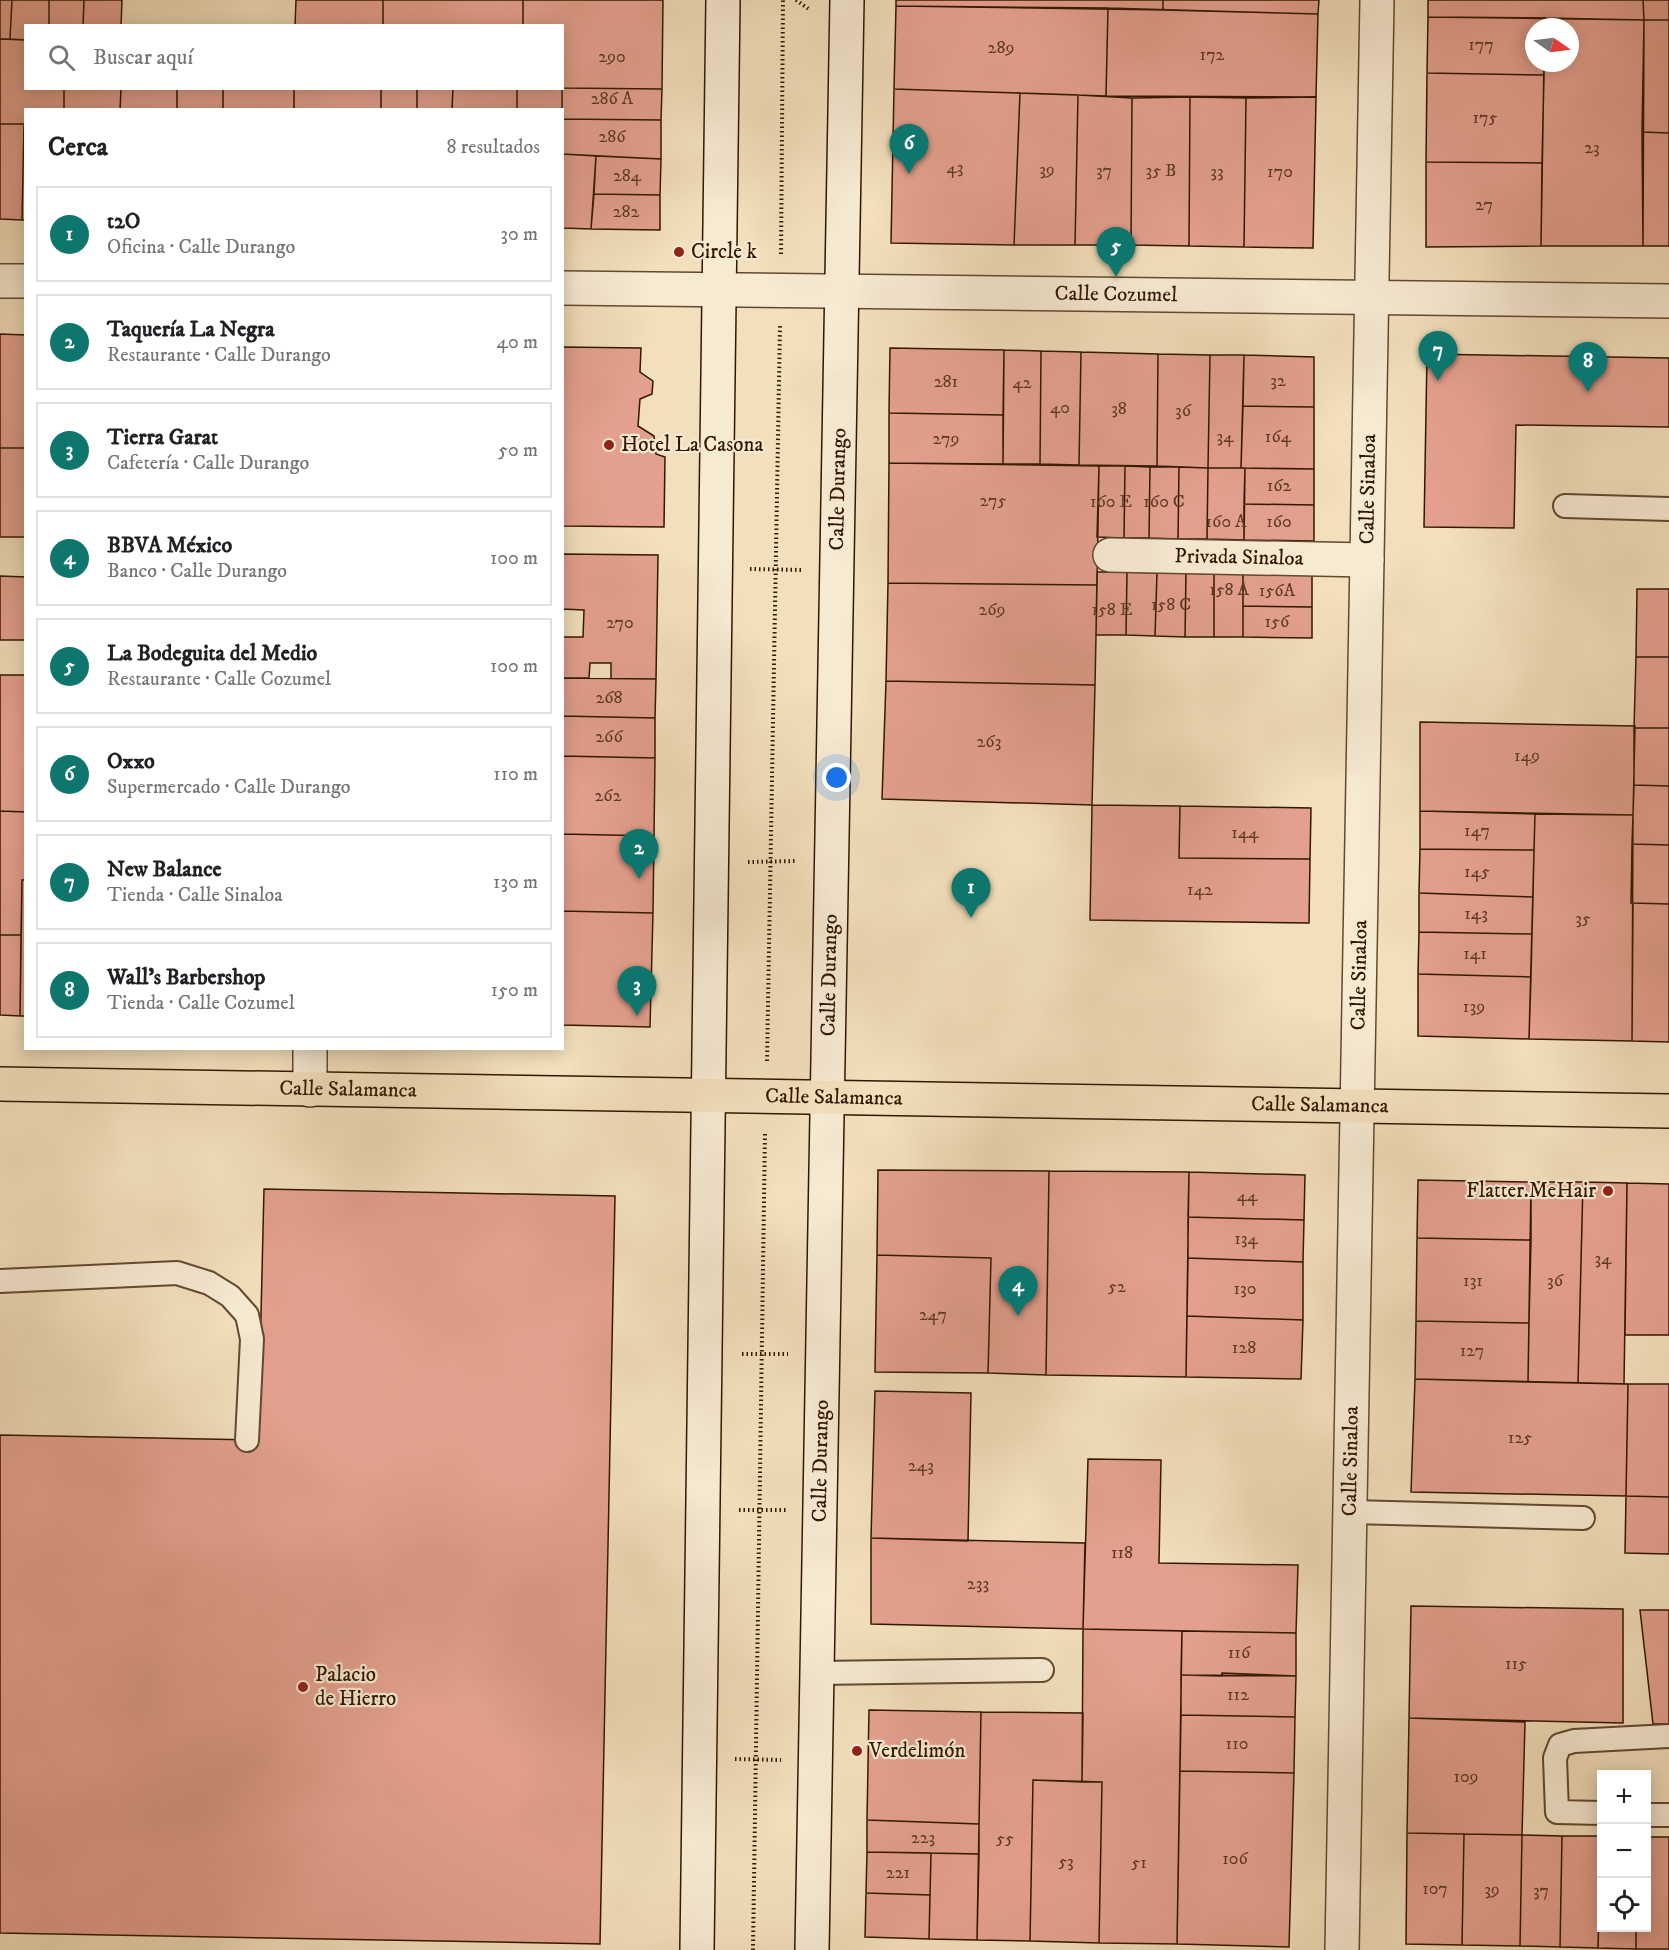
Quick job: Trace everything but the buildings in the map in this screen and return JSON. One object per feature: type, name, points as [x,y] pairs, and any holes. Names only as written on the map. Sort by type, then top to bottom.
[{"type":"main road","points":[[697,1950],[723,0]]},
{"type":"main road","name":"Calle Durango","points":[[812,1950],[847,0]]},
{"type":"main road","name":"Calle Sinaloa","points":[[1342,1950],[1377,0]]},
{"type":"main road","points":[[0,280],[24,281]]},
{"type":"main road","name":"Calle Cozumel","points":[[564,288],[1669,301]]},
{"type":"main road","name":"Privada Sinaloa","points":[[1110,555],[1368,560]]},
{"type":"main road","points":[[310,1050],[310,1090]]},
{"type":"main road","name":"Calle Salamanca","points":[[0,1084],[1669,1111]]},
{"type":"lane","points":[[1565,506],[1669,509]]},
{"type":"lane","points":[[0,1281],[177,1273],[209,1283],[230,1296],[247,1315],[252,1339],[247,1440]]},
{"type":"lane","points":[[1350,1512],[1583,1518]]},
{"type":"lane","points":[[816,1673],[1042,1670]]},
{"type":"lane","points":[[1597,1813],[1557,1812],[1555,1758],[1560,1744],[1574,1741],[1669,1736]]},
{"type":"lane","points":[[1651,1815],[1669,1815]]},
{"type":"path","points":[[753,1950],[754,1760],[781,290],[783,0]]},
{"type":"path","points":[[715,567],[776,570],[836,569]]},
{"type":"path","points":[[711,863],[831,861]]},
{"type":"path","points":[[705,1354],[822,1355]]},
{"type":"path","points":[[703,1511],[819,1511]]},
{"type":"path","points":[[700,1758],[815,1761]]},
{"type":"place","name":"Oxxo","points":[[909,174]]},
{"type":"place","name":"Circle k","points":[[679,252]]},
{"type":"place","name":"La Bodeguita del Medio","points":[[1116,277]]},
{"type":"place","name":"New Balance","points":[[1438,381]]},
{"type":"place","name":"Wall's Barbershop","points":[[1588,392]]},
{"type":"place","name":"Hotel La Casona","points":[[609,445]]},
{"type":"place","name":"Taquería La Negra","points":[[639,879]]},
{"type":"place","name":"t2O","points":[[971,918]]},
{"type":"place","name":"Tierra Garat","points":[[637,1016]]},
{"type":"place","name":"Flatter.MeHair","points":[[1608,1191]]},
{"type":"place","name":"BBVA México","points":[[1018,1316]]},
{"type":"place","name":"Palacio de Hierro","points":[[303,1687]]},
{"type":"place","name":"Verdelimón","points":[[857,1751]]}]
